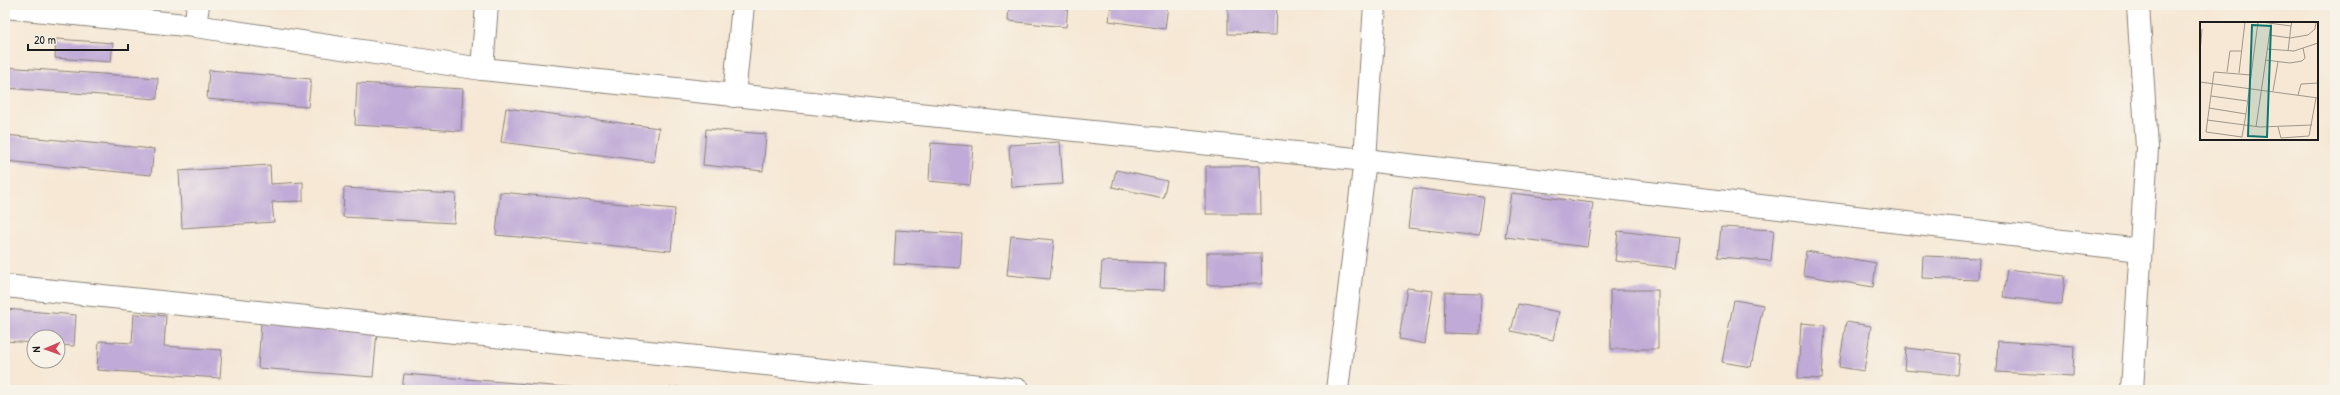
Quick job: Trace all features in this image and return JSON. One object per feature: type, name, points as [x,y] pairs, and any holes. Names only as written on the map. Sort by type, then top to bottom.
[{"type":"street","points":[[195,26],[198,5]]},
{"type":"street","points":[[482,69],[487,5]]},
{"type":"street","points":[[734,96],[743,5]]},
{"type":"street","points":[[1337,390],[1365,160],[1375,5]]},
{"type":"street","points":[[2132,390],[2147,148],[2138,5]]},
{"type":"street","points":[[5,7],[195,26],[482,69],[1365,160],[2140,250]]},
{"type":"street","points":[[5,286],[1019,390]]},
{"type":"building","points":[[1009,5],[1068,5],[1066,27],[1008,21]]},
{"type":"building","points":[[1111,5],[1168,5],[1165,29],[1109,21]]},
{"type":"building","points":[[1228,5],[1277,5],[1276,35],[1228,34]]},
{"type":"building","points":[[56,39],[113,43],[111,62],[55,58]]},
{"type":"building","points":[[5,67],[158,78],[157,99],[5,88]]},
{"type":"building","points":[[209,70],[311,79],[308,107],[207,99]]},
{"type":"building","points":[[357,83],[463,89],[461,131],[355,125]]},
{"type":"building","points":[[506,108],[659,128],[654,162],[501,142]]},
{"type":"building","points":[[706,129],[766,134],[763,171],[703,165]]},
{"type":"building","points":[[5,135],[154,149],[151,175],[5,161]]},
{"type":"building","points":[[1060,142],[1063,184],[1011,187],[1009,145]]},
{"type":"building","points":[[931,143],[973,146],[970,185],[929,181]]},
{"type":"building","points":[[270,165],[271,184],[303,182],[303,201],[272,202],[274,222],[182,228],[179,171]]},
{"type":"building","points":[[1206,166],[1260,166],[1261,214],[1206,214]]},
{"type":"building","points":[[1116,170],[1167,181],[1163,198],[1112,187]]},
{"type":"building","points":[[344,188],[456,194],[454,223],[343,217]]},
{"type":"building","points":[[1413,188],[1484,197],[1479,236],[1408,228]]},
{"type":"building","points":[[500,192],[675,209],[671,251],[496,235]]},
{"type":"building","points":[[1511,193],[1593,203],[1587,247],[1505,237]]},
{"type":"building","points":[[1721,227],[1774,230],[1771,261],[1718,257]]},
{"type":"building","points":[[896,230],[962,234],[960,268],[894,264]]},
{"type":"building","points":[[1618,231],[1680,238],[1676,268],[1615,261]]},
{"type":"building","points":[[1011,236],[1054,240],[1050,279],[1007,275]]},
{"type":"building","points":[[1806,251],[1876,263],[1873,287],[1803,275]]},
{"type":"building","points":[[1207,253],[1261,253],[1262,284],[1207,285]]},
{"type":"building","points":[[1923,256],[1979,258],[1978,280],[1922,278]]},
{"type":"building","points":[[1102,261],[1165,263],[1164,290],[1100,288]]},
{"type":"building","points":[[2007,269],[2065,276],[2062,304],[2003,297]]},
{"type":"building","points":[[1407,288],[1433,291],[1425,344],[1399,339]]},
{"type":"building","points":[[1610,290],[1658,290],[1658,349],[1611,349]]},
{"type":"building","points":[[1445,292],[1481,293],[1480,334],[1444,333]]},
{"type":"building","points":[[1734,300],[1763,305],[1751,367],[1722,362]]},
{"type":"building","points":[[1518,304],[1559,312],[1553,340],[1511,331]]},
{"type":"building","points":[[5,309],[76,315],[74,346],[66,346],[66,329],[26,329],[26,342],[5,341]]},
{"type":"building","points":[[134,314],[166,316],[164,346],[222,350],[220,378],[97,370],[99,341],[132,343]]},
{"type":"building","points":[[1846,322],[1871,326],[1864,371],[1839,367]]},
{"type":"building","points":[[261,323],[377,332],[373,377],[258,368]]},
{"type":"building","points":[[1801,323],[1825,325],[1822,379],[1798,378]]},
{"type":"building","points":[[1998,341],[2074,346],[2073,376],[1996,372]]},
{"type":"building","points":[[1906,348],[1960,354],[1958,375],[1904,370]]},
{"type":"building","points":[[404,374],[577,388],[577,390],[402,390]]},
{"type":"building","points":[[679,387],[679,390],[649,390],[649,389]]}]
